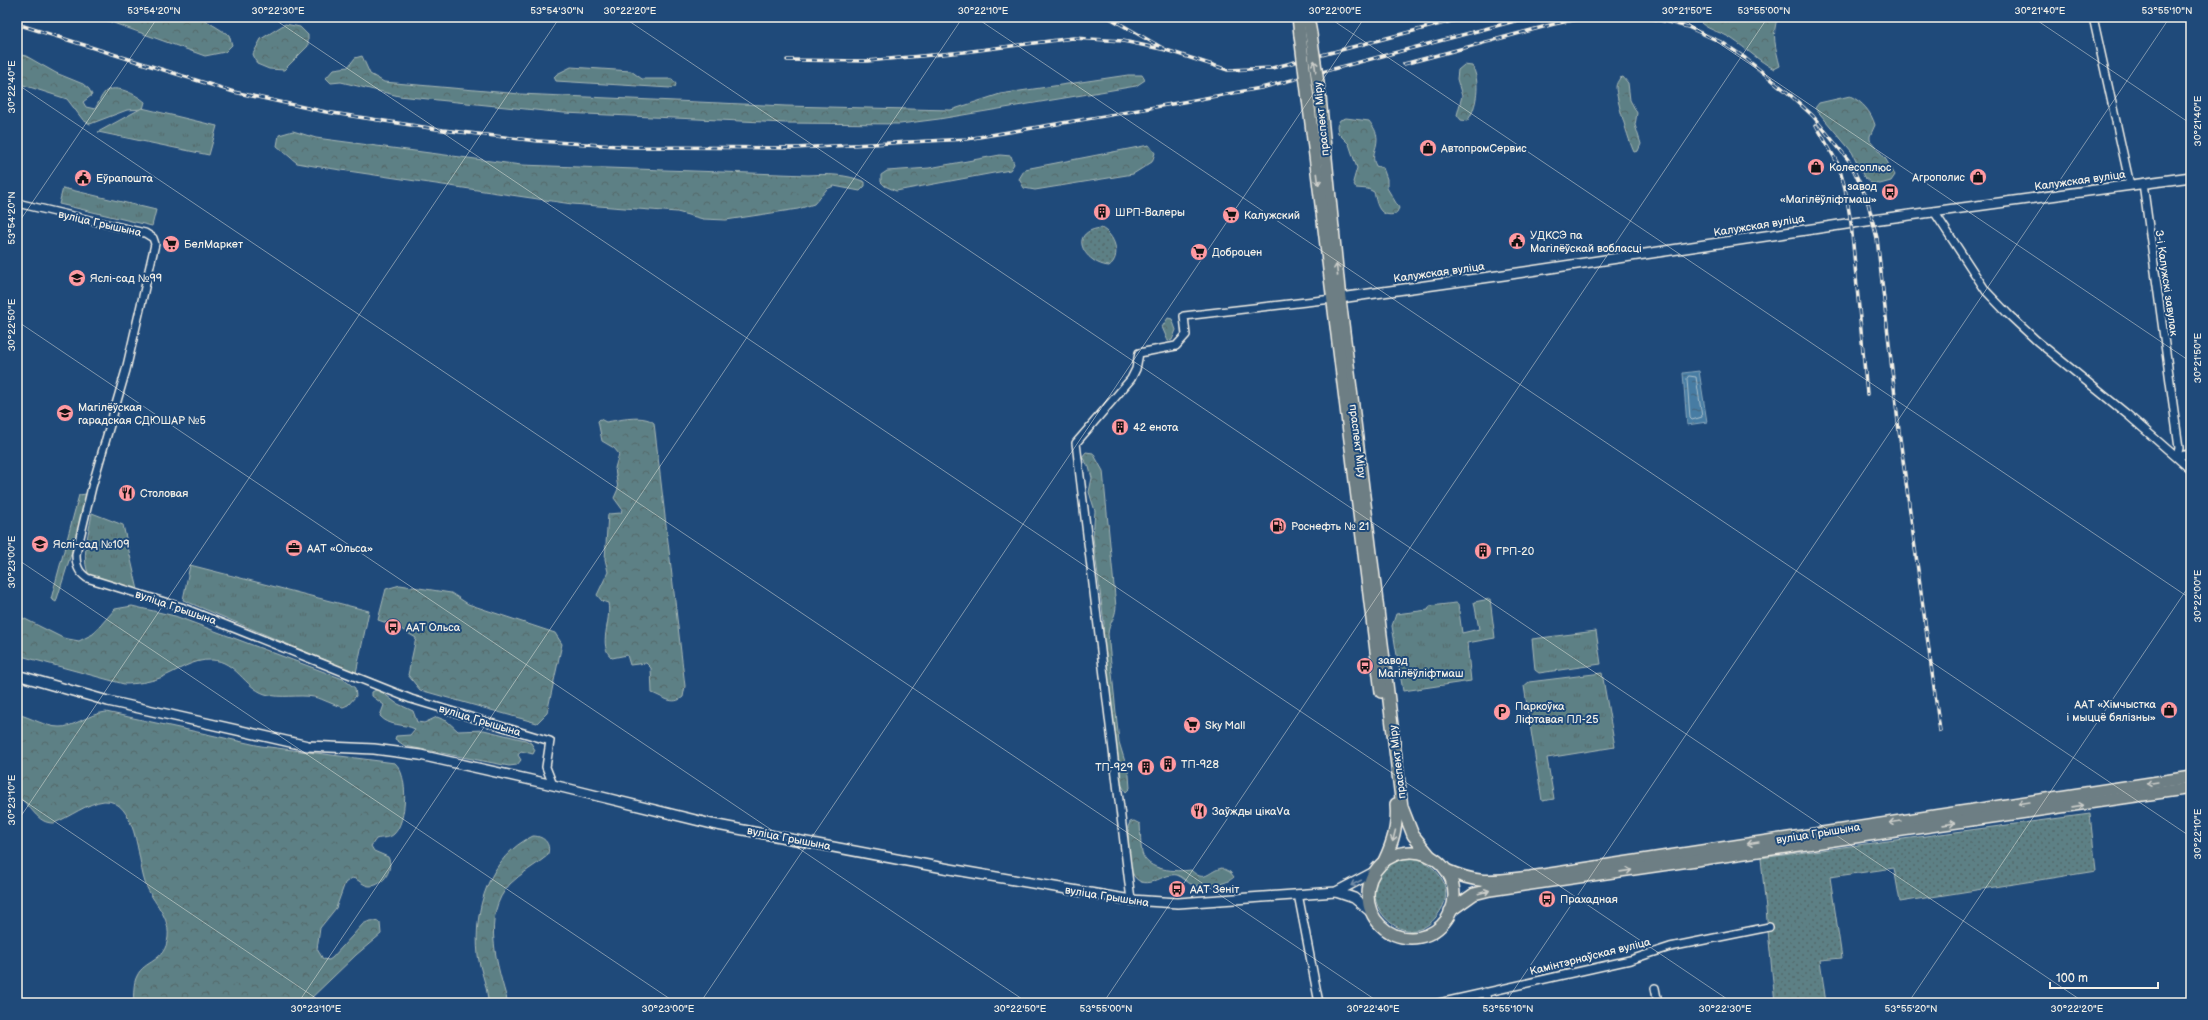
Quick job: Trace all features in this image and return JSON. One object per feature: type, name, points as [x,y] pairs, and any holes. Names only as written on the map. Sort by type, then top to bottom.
[{"type":"main road","name":"праспект Міру","points":[[1298,17],[1305,35],[1320,98],[1336,299],[1397,818],[1395,837],[1384,862]]},
{"type":"main road","name":"праспект Міру","points":[[1308,17],[1305,35],[1308,99],[1336,299],[1402,807],[1413,835],[1430,856]]},
{"type":"main road","name":"вуліца Грышына","points":[[1446,870],[1474,881],[1530,877],[2191,777]]},
{"type":"main road","name":"вуліца Грышына","points":[[1450,911],[1474,894],[1490,890],[2191,788]]},
{"type":"main road","points":[[1403,852],[1417,852],[1430,856],[1446,870],[1454,890],[1450,911],[1438,928],[1426,935],[1412,938],[1391,933],[1380,925],[1372,913],[1368,892],[1374,872],[1384,862],[1403,852]]},
{"type":"street","points":[[2093,17],[2130,185]]},
{"type":"street","name":"Калужская вуліца","points":[[1336,299],[1873,220],[1935,213],[2191,177]]},
{"type":"street","name":"3-і Калужскі завулак","points":[[2143,183],[2179,448],[2177,456]]},
{"type":"street","name":"вуліца Грышына","points":[[17,203],[145,233],[153,238],[155,244],[126,370],[92,488],[76,554],[76,562],[81,574],[87,578],[181,607],[411,699],[550,741],[546,767],[553,784],[712,824],[944,868],[1131,900],[1178,904],[1336,892]]},
{"type":"street","points":[[1935,213],[1986,291],[2008,314],[2037,341],[2128,414],[2191,470]]},
{"type":"street","points":[[1131,900],[1076,443],[1131,379],[1136,368],[1139,353],[1176,346],[1186,335],[1184,316],[1336,299]]},
{"type":"street","points":[[2177,456],[2191,453]]},
{"type":"street","points":[[17,675],[108,701],[308,746],[374,749],[420,755],[553,784]]},
{"type":"street","points":[[1336,892],[1356,883],[1374,872]]},
{"type":"street","points":[[1336,892],[1354,898],[1372,913]]},
{"type":"street","points":[[1298,894],[1319,1003]]},
{"type":"street","name":"Камінтэрнаўская вуліца","points":[[1439,1003],[1630,960],[1670,947],[1769,927]]},
{"type":"street","points":[[1655,988],[1658,1003]]},
{"type":"street","points":[[1485,992],[1488,1003]]},
{"type":"green space","points":[[97,17],[200,17],[229,35],[232,45],[225,52],[205,56]]},
{"type":"green space","points":[[1733,17],[1778,17],[1775,35],[1780,66],[1774,69],[1732,39],[1708,28],[1701,23],[1705,18],[1726,21]]},
{"type":"green space","points":[[285,24],[300,27],[308,35],[308,46],[284,70],[269,69],[257,64],[253,54],[261,39]]},
{"type":"green space","points":[[17,54],[26,56],[56,73],[83,84],[89,89],[92,95],[83,102],[86,107],[95,109],[105,92],[120,89],[131,93],[145,102],[143,109],[127,110],[90,124],[83,120],[67,99],[17,83]]},
{"type":"green space","points":[[362,56],[370,74],[384,82],[520,94],[786,106],[951,110],[1000,94],[1128,75],[1142,75],[1145,80],[1136,86],[939,119],[900,124],[785,123],[564,113],[399,96],[341,82],[331,83],[326,78],[334,69],[348,67],[355,58]]},
{"type":"green space","points":[[1464,65],[1472,66],[1475,72],[1477,86],[1477,94],[1473,109],[1467,121],[1461,120],[1457,115],[1462,96],[1457,79],[1458,70]]},
{"type":"green space","points":[[571,67],[631,71],[642,79],[672,79],[676,84],[675,87],[670,88],[556,81],[554,77],[557,74]]},
{"type":"green space","points":[[1623,77],[1628,83],[1630,100],[1637,113],[1635,125],[1641,144],[1638,151],[1634,152],[1623,120],[1616,87],[1620,78]]},
{"type":"green space","points":[[1850,96],[1863,104],[1871,116],[1875,125],[1870,136],[1870,140],[1885,158],[1895,175],[1891,181],[1880,184],[1871,183],[1864,177],[1852,152],[1815,108],[1819,103]]},
{"type":"green space","points":[[142,108],[217,126],[209,155],[98,132]]},
{"type":"green space","points":[[1346,118],[1369,121],[1374,129],[1377,143],[1374,162],[1376,166],[1383,168],[1387,179],[1387,188],[1399,208],[1396,214],[1390,215],[1382,212],[1378,206],[1374,192],[1368,189],[1356,188],[1353,182],[1357,168],[1349,144],[1338,133],[1337,126],[1340,120]]},
{"type":"green space","points":[[293,131],[316,138],[521,165],[830,175],[858,179],[865,182],[865,186],[860,191],[834,186],[827,189],[814,204],[798,209],[726,220],[703,219],[677,212],[572,204],[297,163],[277,146],[279,135]]},
{"type":"green space","points":[[1149,145],[1155,153],[1152,162],[1133,174],[1035,190],[1024,188],[1019,179],[1025,169]]},
{"type":"green space","points":[[1000,155],[1011,156],[1014,164],[1010,170],[896,191],[885,186],[881,182],[881,175],[887,171],[929,168]]},
{"type":"green space","points":[[63,188],[156,210],[152,226],[59,204]]},
{"type":"green space","points":[[1101,228],[1110,235],[1115,246],[1115,257],[1109,266],[1100,264],[1093,260],[1083,248],[1082,241],[1084,235],[1090,231]]},
{"type":"green space","points":[[1168,318],[1172,319],[1176,330],[1172,340],[1168,341],[1162,327]]},
{"type":"green space","points":[[638,418],[650,420],[654,423],[685,686],[683,697],[679,700],[668,700],[652,693],[651,668],[646,663],[630,665],[627,655],[612,658],[608,653],[606,646],[605,640],[609,610],[608,603],[602,601],[597,595],[608,572],[605,559],[608,514],[621,513],[622,509],[614,498],[618,489],[615,468],[619,454],[614,448],[602,441],[598,421],[600,419],[606,422]]},
{"type":"green space","points":[[1086,452],[1093,453],[1103,471],[1116,607],[1108,634],[1119,742],[1129,775],[1130,788],[1126,792],[1120,783],[1102,639],[1104,623],[1093,537],[1095,511],[1089,492],[1092,478],[1089,467],[1082,457]]},
{"type":"green space","points":[[86,494],[88,500],[56,602],[51,599],[79,495]]},
{"type":"green space","points":[[92,513],[123,525],[138,590],[101,583],[90,576],[85,560]]},
{"type":"green space","points":[[190,565],[369,611],[356,673],[183,600]]},
{"type":"green space","points":[[400,585],[451,593],[468,604],[555,633],[562,644],[547,713],[537,723],[420,690],[408,675],[416,638],[396,626],[378,620],[386,589]]},
{"type":"green space","points":[[1490,599],[1495,638],[1467,643],[1471,681],[1403,691],[1392,626],[1396,614],[1428,610],[1430,606],[1456,603],[1458,604],[1462,633],[1479,629],[1474,602]]},
{"type":"green space","points":[[132,606],[175,616],[343,679],[355,688],[356,696],[348,705],[343,707],[314,697],[277,696],[265,694],[251,686],[234,669],[220,661],[212,660],[192,663],[151,681],[124,684],[17,655],[17,615],[63,638],[79,641],[93,634],[115,609]]},
{"type":"green space","points":[[1596,631],[1601,664],[1539,673],[1535,670],[1532,639]]},
{"type":"green space","points":[[1602,673],[1615,747],[1547,758],[1554,799],[1542,801],[1524,686],[1529,682]]},
{"type":"green space","points":[[378,689],[396,703],[413,711],[417,722],[424,723],[437,717],[447,721],[458,731],[484,730],[525,740],[531,743],[535,750],[533,754],[521,751],[518,755],[521,760],[517,765],[509,766],[405,746],[395,739],[396,736],[410,735],[415,729],[388,722],[380,716],[384,705],[372,696],[372,692]]},
{"type":"green space","points":[[106,712],[261,746],[395,763],[400,769],[403,777],[405,798],[402,820],[392,836],[376,839],[371,846],[374,851],[388,857],[390,861],[389,871],[380,883],[375,885],[368,886],[352,878],[345,883],[336,908],[320,928],[317,949],[323,959],[329,960],[363,924],[369,921],[380,923],[381,934],[356,955],[306,1003],[133,1003],[134,986],[137,976],[144,967],[159,957],[163,952],[168,937],[168,928],[163,914],[150,894],[144,879],[134,832],[129,820],[123,810],[115,803],[104,801],[91,804],[54,823],[48,822],[38,817],[27,804],[17,797],[17,714],[54,727],[64,727],[93,715]]},
{"type":"green space","points":[[2090,814],[2096,871],[1900,902],[1894,868],[1830,877],[1842,958],[1820,960],[1826,1003],[1775,1003],[1761,858]]},
{"type":"green space","points":[[1134,821],[1140,824],[1142,853],[1150,864],[1163,869],[1178,871],[1191,870],[1200,876],[1222,868],[1230,872],[1234,877],[1220,884],[1203,887],[1191,884],[1177,875],[1166,876],[1155,881],[1144,883],[1139,881],[1131,871],[1129,859],[1128,827],[1130,822]]},
{"type":"green space","points":[[533,836],[544,839],[549,848],[547,856],[510,884],[501,897],[496,911],[494,942],[496,958],[508,1003],[488,1003],[487,991],[478,955],[478,920],[482,903],[487,886],[505,857],[518,845]]},
{"type":"green space","points":[[1404,855],[1422,860],[1430,866],[1437,872],[1445,889],[1445,898],[1442,908],[1427,925],[1411,930],[1396,926],[1383,915],[1376,900],[1375,883],[1384,867]]},
{"type":"water","points":[[1699,371],[1707,422],[1687,425],[1683,373]]},
{"type":"railway","points":[[1108,17],[1166,50],[1228,70],[1272,68],[1467,17]]},
{"type":"railway","points":[[17,24],[234,92],[326,112],[443,130],[538,141],[633,147],[795,148],[967,139],[1116,114],[1261,88],[1530,17]]},
{"type":"railway","points":[[1404,64],[1554,24],[1588,17]]},
{"type":"railway","points":[[1648,17],[1688,27],[1723,43],[1745,58],[1787,92],[1813,116],[1850,162],[1867,199],[1877,238],[1899,431],[1940,731]]},
{"type":"railway","points":[[787,60],[867,61],[964,52],[1073,38],[1123,41],[1166,50]]},
{"type":"railway","points":[[1816,125],[1838,164],[1845,188],[1851,223],[1867,394]]},
{"type":"place","name":"АвтопромСервис","points":[[1428,148]]},
{"type":"place","name":"Колесоплюс","points":[[1816,167]]},
{"type":"place","name":"Агрополис","points":[[1978,177]]},
{"type":"place","name":"Еўрапошта","points":[[83,178]]},
{"type":"place","name":"завод «Магілёўліфтмаш»","points":[[1890,192]]},
{"type":"place","name":"ШРП-Валеры","points":[[1102,212]]},
{"type":"place","name":"Калужский","points":[[1231,215]]},
{"type":"place","name":"УДКСЭ па Магілёўскай вобласці","points":[[1517,241]]},
{"type":"place","name":"БелМаркет","points":[[171,244]]},
{"type":"place","name":"Доброцен","points":[[1199,252]]},
{"type":"place","name":"Яслі-сад №99","points":[[77,278]]},
{"type":"place","name":"Магілёўская гарадская СДЮШАР №5","points":[[65,413]]},
{"type":"place","name":"42 енота","points":[[1120,427]]},
{"type":"place","name":"Столовая","points":[[127,493]]},
{"type":"place","name":"Роснефть № 21","points":[[1278,526]]},
{"type":"place","name":"Яслі-сад №109","points":[[40,544]]},
{"type":"place","name":"ААТ «Ольса»","points":[[294,548]]},
{"type":"place","name":"ГРП-20","points":[[1483,551]]},
{"type":"place","name":"ААТ Ольса","points":[[393,627]]},
{"type":"place","name":"завод Магілёўліфтмаш","points":[[1365,666]]},
{"type":"place","name":"ААТ «Хімчыстка і мыццё бялізны»","points":[[2169,710]]},
{"type":"place","name":"Паркоўка Ліфтавая ПЛ-25","points":[[1502,712]]},
{"type":"place","name":"Sky Mall","points":[[1192,725]]},
{"type":"place","name":"ТП-928","points":[[1168,764]]},
{"type":"place","name":"ТП-929","points":[[1146,767]]},
{"type":"place","name":"Заўжды цікаVа","points":[[1199,811]]},
{"type":"place","name":"ААТ Зеніт","points":[[1177,889]]},
{"type":"place","name":"Прахадная","points":[[1547,899]]}]
